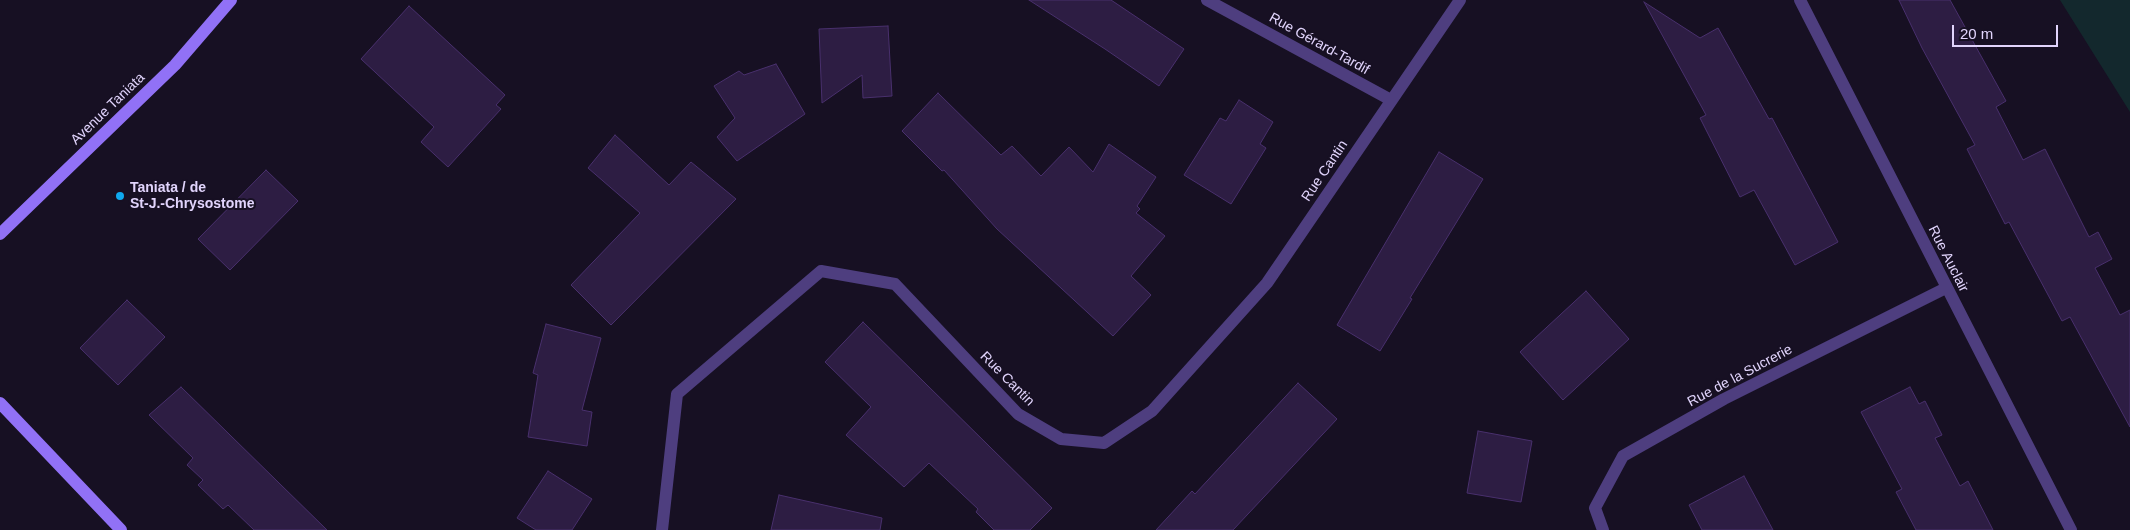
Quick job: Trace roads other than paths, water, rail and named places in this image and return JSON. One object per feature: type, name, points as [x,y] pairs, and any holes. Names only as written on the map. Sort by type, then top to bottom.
[{"type":"main road","name":"Avenue Taniata","points":[[0,234],[175,65],[231,0]]},
{"type":"main road","points":[[0,403],[121,530]]},
{"type":"street","name":"Rue Gérard-Tardif","points":[[1207,0],[1391,100]]},
{"type":"street","name":"Rue Cantin","points":[[662,530],[677,394],[821,271],[895,284],[1018,414],[1060,439],[1104,443],[1152,410],[1267,283],[1460,0]]},
{"type":"street","name":"Rue Auclair","points":[[1800,0],[2071,530]]},
{"type":"street","name":"Rue de la Sucrerie","points":[[1603,530],[1595,508],[1623,456],[1724,399],[1946,288]]},
{"type":"place","name":"Taniata / de St-J.-Chrysostome","points":[[120,196]]}]
